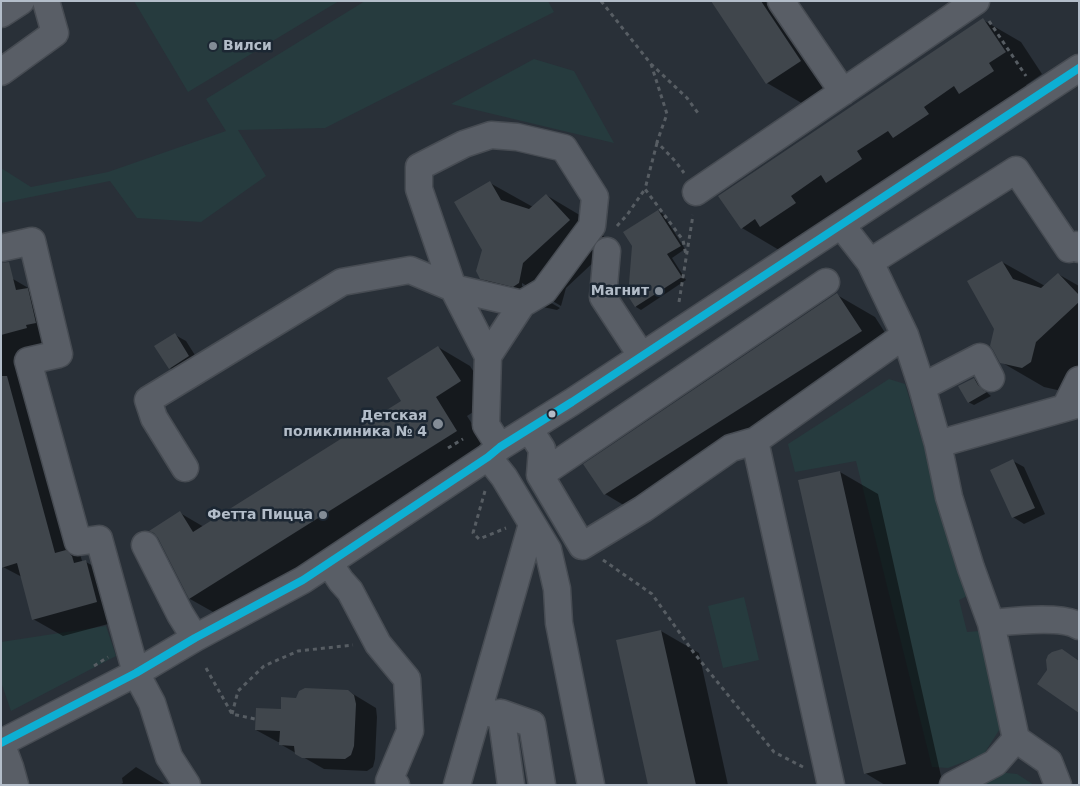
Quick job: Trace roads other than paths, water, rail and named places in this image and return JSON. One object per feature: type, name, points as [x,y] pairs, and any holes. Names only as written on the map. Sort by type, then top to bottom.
[{"type":"street","points":[[1,14],[21,1]]},
{"type":"street","points":[[1,72],[55,33],[46,1]]},
{"type":"street","points":[[781,1],[843,92]]},
{"type":"street","points":[[696,192],[976,1]]},
{"type":"street","points":[[15,785],[1,743],[136,673],[195,638],[303,580],[494,452],[1079,68]]},
{"type":"street","points":[[488,356],[522,304],[544,291],[592,226],[595,197],[564,148],[517,137],[491,135],[464,144],[419,167],[418,189],[452,288],[488,356],[486,425],[494,452],[504,478],[548,550],[558,589],[558,623],[591,785]]},
{"type":"street","points":[[870,262],[1016,170],[1068,249],[1076,245],[1079,248]]},
{"type":"street","points":[[841,225],[870,262],[905,335],[938,444],[949,497],[971,568],[992,623],[1016,738],[1050,762],[1058,785]]},
{"type":"street","points":[[1,248],[32,241],[59,354],[28,361],[78,542],[99,539],[136,673],[152,703],[170,757],[187,785]]},
{"type":"street","points":[[608,251],[603,297],[642,356]]},
{"type":"street","points":[[185,468],[154,418],[148,400],[342,282],[410,270],[452,288],[522,304]]},
{"type":"street","points":[[540,475],[826,282]]},
{"type":"street","points":[[529,429],[542,449],[540,475],[582,546],[642,509],[731,448],[755,441],[905,335]]},
{"type":"street","points":[[922,386],[980,357],[991,378]]},
{"type":"street","points":[[938,444],[1072,406],[1079,380]]},
{"type":"street","points":[[755,441],[831,785]]},
{"type":"street","points":[[457,785],[490,710],[531,522]]},
{"type":"street","points":[[145,545],[180,614],[195,638]]},
{"type":"street","points":[[329,563],[341,582],[350,591],[378,644],[407,679],[410,731],[389,781],[396,785]]},
{"type":"street","points":[[992,623],[1058,620],[1075,623],[1079,626]]},
{"type":"street","points":[[490,710],[511,785]]},
{"type":"street","points":[[490,710],[532,724],[542,785]]},
{"type":"street","points":[[952,785],[996,763],[1016,738]]},
{"type":"place","name":"Вилси","points":[[213,46]]},
{"type":"place","name":"Магнит","points":[[659,291]]},
{"type":"place","name":"Детская поликлиника № 4","points":[[438,424]]},
{"type":"place","name":"Фетта Пицца","points":[[323,515]]}]
